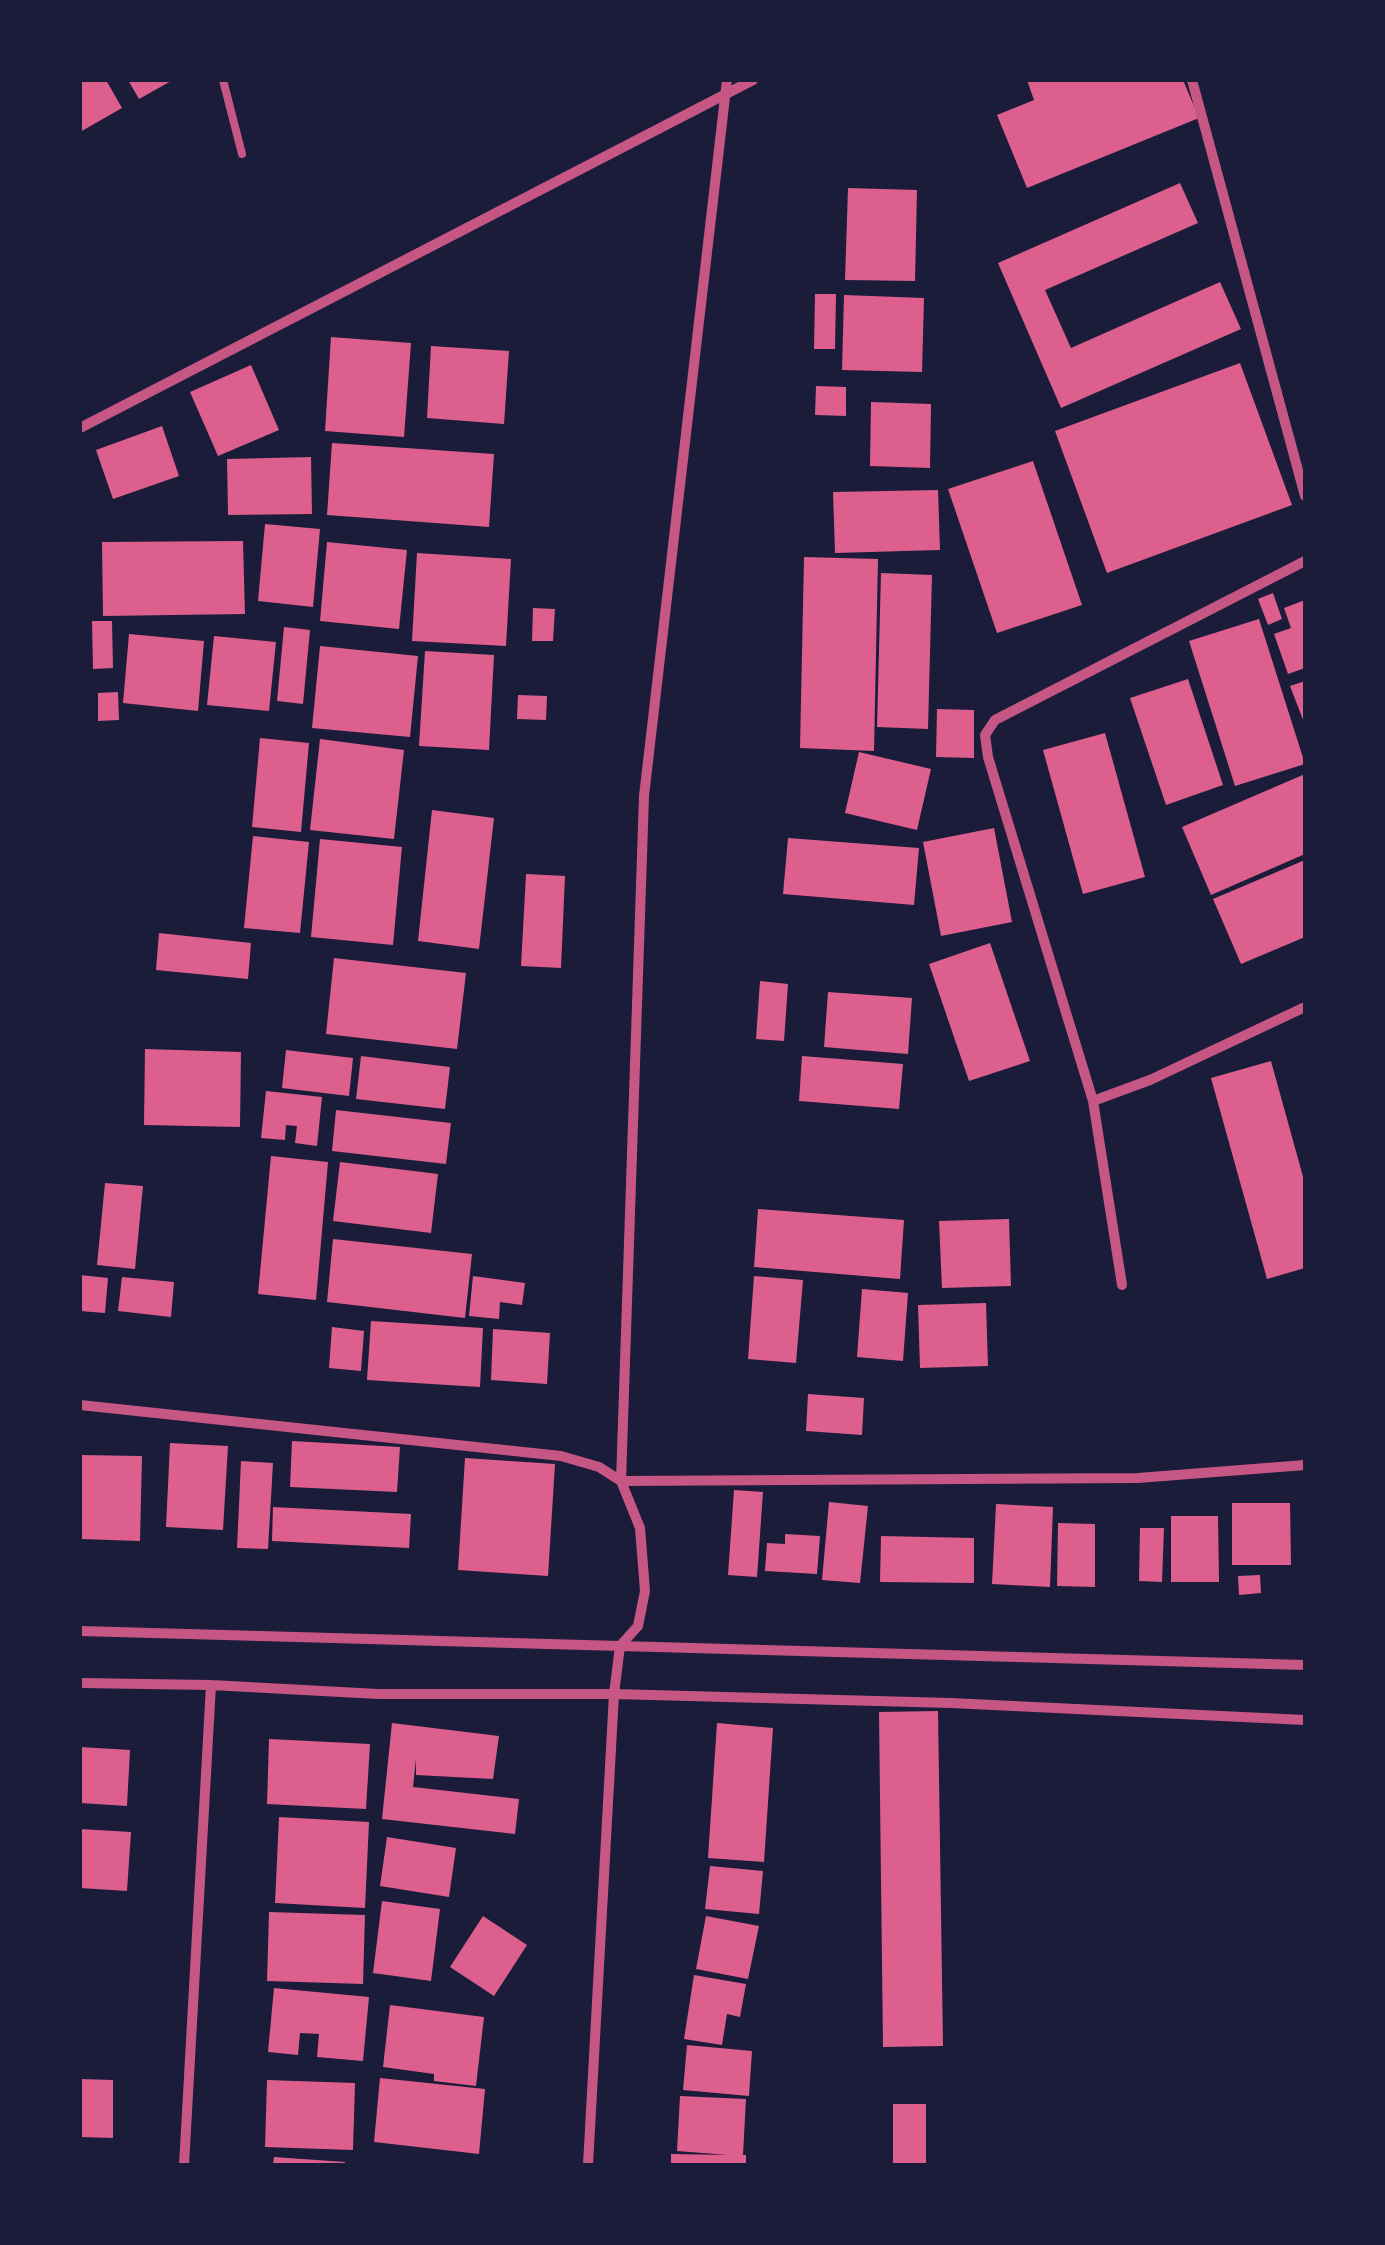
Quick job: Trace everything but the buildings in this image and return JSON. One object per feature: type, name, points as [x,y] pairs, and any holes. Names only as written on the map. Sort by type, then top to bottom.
[{"type":"street","points":[[588,2165],[614,1694],[620,1646],[638,1626],[645,1591],[640,1528],[621,1482],[644,796],[726,80]]},
{"type":"street","points":[[80,428],[752,80]]},
{"type":"street","points":[[1192,80],[1305,496]]},
{"type":"street","points":[[1122,1285],[1093,1102],[984,736],[994,720],[1305,561]]},
{"type":"street","points":[[1093,1102],[1150,1080],[1305,1007]]},
{"type":"street","points":[[80,1404],[561,1456],[599,1467],[621,1482],[1138,1478],[1305,1465]]},
{"type":"street","points":[[80,1631],[1305,1665]]},
{"type":"street","points":[[80,1683],[378,1694],[614,1694],[932,1702],[1305,1720]]},
{"type":"street","points":[[184,2165],[211,1685]]},
{"type":"lane","points":[[223,80],[242,154]]}]
